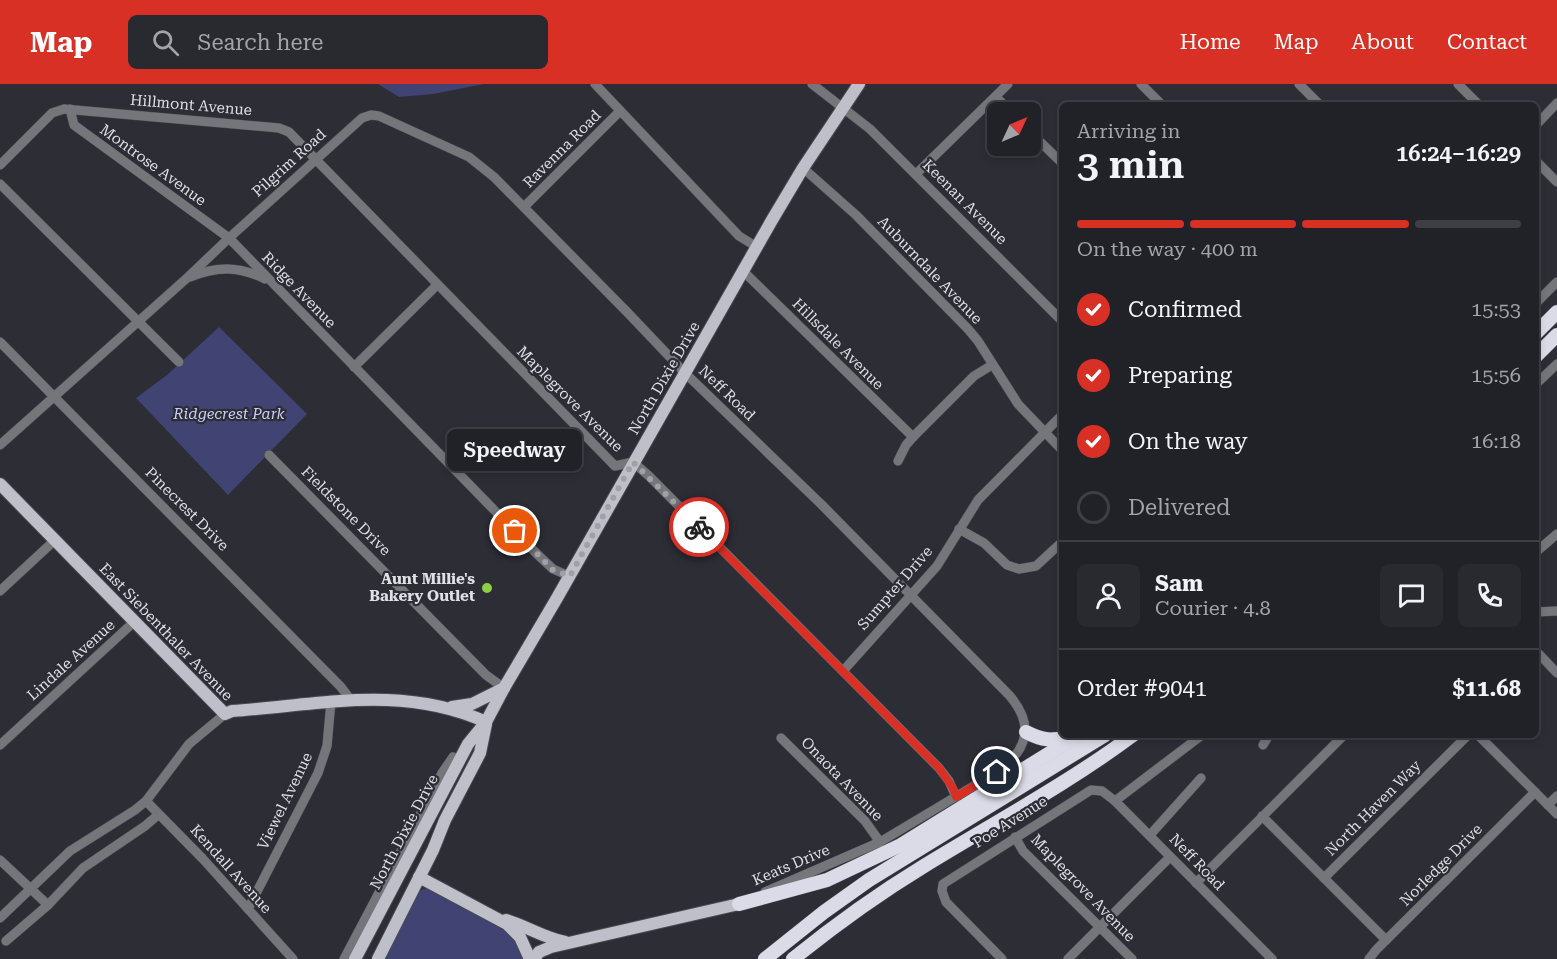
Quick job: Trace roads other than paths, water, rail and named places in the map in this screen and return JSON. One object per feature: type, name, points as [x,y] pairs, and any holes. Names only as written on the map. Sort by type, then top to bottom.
[{"type":"highway","points":[[1539,330],[1557,312]]},
{"type":"highway","points":[[1539,353],[1557,335]]},
{"type":"highway","points":[[1026,732],[1042,740],[1063,738]]},
{"type":"highway","points":[[739,904],[827,880],[901,845],[1074,738]]},
{"type":"highway","points":[[765,959],[824,912],[879,874],[1100,738]]},
{"type":"highway","points":[[793,959],[858,909],[912,873],[1075,774],[1129,738]]},
{"type":"main road","name":"North Dixie Drive","points":[[354,959],[387,887],[468,744],[486,722],[757,247],[804,168],[859,84]]},
{"type":"main road","name":"East Siebenthaler Avenue","points":[[0,484],[225,714],[232,711],[350,699],[396,700],[467,713],[486,722]]},
{"type":"main road","points":[[444,708],[472,704],[504,688]]},
{"type":"main road","name":"North Dixie Drive","points":[[381,953],[480,753],[486,722]]},
{"type":"main road","points":[[459,760],[466,764],[462,787]]},
{"type":"main road","name":"Keats Drive","points":[[419,878],[507,924],[520,937],[532,959],[539,952],[569,942],[739,904]]},
{"type":"main road","points":[[381,953],[400,905],[400,898],[387,887]]},
{"type":"main road","points":[[497,918],[521,924],[550,939],[569,942]]},
{"type":"main road","points":[[364,959],[372,924]]},
{"type":"street","points":[[595,84],[739,236],[757,247]]},
{"type":"street","name":"Keenan Avenue","points":[[812,84],[870,129],[1059,318]]},
{"type":"street","points":[[916,174],[1008,84]]},
{"type":"street","points":[[1141,84],[1159,102]]},
{"type":"street","points":[[1299,84],[1317,102]]},
{"type":"street","points":[[1458,84],[1476,102]]},
{"type":"street","points":[[996,97],[1001,102]]},
{"type":"street","points":[[1539,122],[1557,103]]},
{"type":"street","points":[[0,165],[52,113],[70,109]]},
{"type":"street","name":"Hillmont Avenue","points":[[70,109],[284,129],[316,160]]},
{"type":"street","name":"Montrose Avenue","points":[[70,109],[74,125],[229,238]]},
{"type":"street","name":"Ravenna Road","points":[[524,207],[620,111]]},
{"type":"street","name":"Pilgrim Road","points":[[229,238],[356,123],[371,115]]},
{"type":"street","name":"Neff Road","points":[[371,115],[469,157],[494,177],[685,373],[822,505],[1014,700],[1024,717],[1026,732]]},
{"type":"street","points":[[1041,143],[1059,160]]},
{"type":"street","name":"Maplegrove Avenue","points":[[316,160],[615,466],[633,462],[843,670],[939,768],[953,788],[956,797]]},
{"type":"street","points":[[1539,164],[1557,182]]},
{"type":"street","name":"Auburndale Avenue","points":[[804,168],[856,215],[968,329],[1018,404],[1059,447]]},
{"type":"street","points":[[0,184],[179,362]]},
{"type":"street","points":[[0,445],[229,238]]},
{"type":"street","name":"Ridge Avenue","points":[[229,238],[553,570],[570,576]]},
{"type":"street","points":[[187,278],[213,269],[235,268],[257,275],[276,287]]},
{"type":"street","name":"Hillsdale Avenue","points":[[743,271],[913,438]]},
{"type":"street","points":[[1539,300],[1557,282]]},
{"type":"street","points":[[354,367],[437,285]]},
{"type":"street","name":"Pinecrest Drive","points":[[0,342],[341,687],[350,699]]},
{"type":"street","points":[[1539,381],[1557,364]]},
{"type":"street","points":[[898,461],[906,445],[974,376],[992,365]]},
{"type":"street","name":"Sumpter Drive","points":[[843,670],[937,566],[978,500],[1059,418]]},
{"type":"street","name":"Fieldstone Drive","points":[[269,455],[486,675],[504,688]]},
{"type":"street","points":[[960,529],[984,543],[1007,565],[1019,570],[1029,569],[1042,562],[1059,545]]},
{"type":"street","points":[[1539,549],[1557,534]]},
{"type":"street","points":[[0,591],[55,540]]},
{"type":"street","points":[[1539,612],[1557,611]]},
{"type":"street","name":"Lindale Avenue","points":[[0,745],[135,621]]},
{"type":"street","points":[[1539,654],[1557,673]]},
{"type":"street","name":"Viewel Avenue","points":[[248,909],[318,773],[327,746],[331,701]]},
{"type":"street","points":[[0,918],[70,851],[146,801],[189,744],[225,714]]},
{"type":"street","name":"Keats Drive","points":[[739,904],[858,853],[956,797],[1004,767],[1018,751],[1026,732]]},
{"type":"street","name":"Onaota Avenue","points":[[781,738],[853,808],[880,842]]},
{"type":"street","points":[[1115,801],[1198,738]]},
{"type":"street","points":[[1263,745],[1267,738]]},
{"type":"street","points":[[1196,882],[1341,738]]},
{"type":"street","name":"North Haven Way","points":[[1324,878],[1465,738]]},
{"type":"street","points":[[1481,738],[1557,814]]},
{"type":"street","points":[[1150,834],[1201,778]]},
{"type":"street","name":"Neff Road","points":[[1098,789],[1115,801],[1150,834],[1272,959]]},
{"type":"street","name":"Poe Avenue","points":[[1002,959],[946,902],[942,888],[947,881],[1015,837],[1091,790],[1098,789]]},
{"type":"street","name":"Norledge Drive","points":[[1369,959],[1535,792]]},
{"type":"street","points":[[1548,805],[1557,796]]},
{"type":"street","name":"Kendall Avenue","points":[[146,801],[203,859],[293,959]]},
{"type":"street","points":[[6,941],[48,904],[82,868],[145,826],[158,814]]},
{"type":"street","points":[[1262,816],[1386,940]]},
{"type":"street","name":"Maplegrove Avenue","points":[[1015,837],[1023,851],[1132,959]]},
{"type":"street","points":[[1068,959],[1170,857]]},
{"type":"street","points":[[0,860],[48,904]]},
{"type":"street","points":[[344,959],[387,887]]},
{"type":"place","name":"Speedway","points":[[515,531]]},
{"type":"place","name":"Aunt Millie's Bakery Outlet","points":[[487,588]]},
{"type":"park label","name":"Ridgecrest Park","points":[[229,414]]}]
